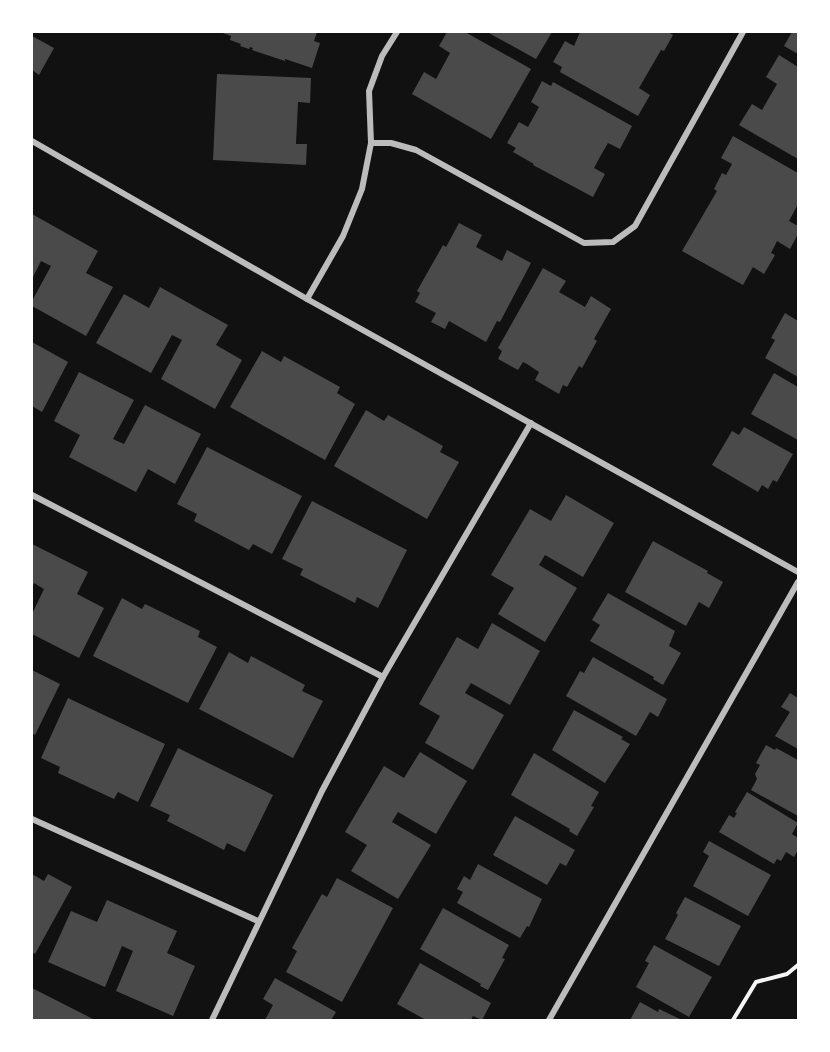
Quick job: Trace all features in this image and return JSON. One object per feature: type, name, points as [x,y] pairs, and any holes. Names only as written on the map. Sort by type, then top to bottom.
[{"type":"street","points":[[306,298],[343,236],[362,189],[372,143],[369,91],[382,57],[397,32]]},
{"type":"street","points":[[372,143],[391,143],[416,150],[584,243],[613,242],[635,226],[743,32]]},
{"type":"street","points":[[32,141],[306,298],[798,572]]},
{"type":"street","points":[[212,1020],[322,791],[383,677],[531,423]]},
{"type":"street","points":[[32,495],[383,677]]},
{"type":"street","points":[[549,1020],[798,582]]},
{"type":"street","points":[[32,819],[258,921]]},
{"type":"path","points":[[733,1020],[756,982],[787,974],[798,965]]},
{"type":"building","points":[[220,32],[317,32],[314,41],[320,43],[312,68],[252,50],[253,48],[250,47],[249,49],[240,46],[241,44],[230,40],[231,36]]},
{"type":"building","points":[[447,32],[465,32],[531,69],[491,139],[412,94],[424,72],[436,79],[450,53],[439,46]]},
{"type":"building","points":[[487,32],[552,32],[536,59]]},
{"type":"building","points":[[580,32],[671,32],[673,35],[664,51],[661,50],[639,88],[650,95],[638,116],[560,72],[562,67],[553,62],[565,41],[574,46]]},
{"type":"building","points":[[792,32],[798,32],[798,54],[784,46]]},
{"type":"building","points":[[32,36],[54,48],[39,75],[32,70]]},
{"type":"building","points":[[779,55],[798,67],[798,159],[739,125],[752,104],[762,110],[777,84],[766,77]]},
{"type":"building","points":[[217,74],[311,78],[310,103],[298,102],[296,144],[307,144],[306,165],[213,160]]},
{"type":"building","points":[[542,81],[551,86],[553,82],[632,126],[620,149],[608,143],[601,155],[594,168],[605,174],[593,197],[533,165],[513,152],[516,148],[507,143],[519,122],[528,127],[539,107],[531,102]]},
{"type":"building","points":[[733,136],[798,173],[798,204],[789,221],[798,226],[798,234],[790,249],[777,241],[771,253],[775,255],[764,274],[753,267],[743,285],[682,251],[717,191],[714,189],[722,173],[726,175],[732,164],[721,158]]},
{"type":"building","points":[[32,214],[98,251],[86,273],[113,287],[86,336],[32,306],[32,301],[51,266],[41,261],[32,279]]},
{"type":"building","points":[[459,223],[482,235],[476,247],[502,261],[507,250],[531,263],[500,322],[497,321],[486,342],[449,321],[445,329],[431,322],[436,313],[415,302],[420,293],[417,291],[443,245],[446,247]]},
{"type":"building","points":[[543,268],[566,281],[559,292],[585,307],[591,296],[611,309],[594,339],[597,341],[582,368],[579,366],[567,387],[563,385],[559,394],[535,380],[539,372],[527,364],[523,362],[518,370],[498,359],[502,351],[498,348]]},
{"type":"building","points":[[160,287],[228,325],[216,345],[242,360],[215,409],[161,379],[182,340],[172,335],[151,373],[96,343],[124,294],[149,308]]},
{"type":"building","points":[[785,313],[798,321],[798,377],[765,358],[775,340],[771,338]]},
{"type":"building","points":[[32,342],[68,362],[42,412],[32,406]]},
{"type":"building","points":[[262,351],[281,362],[284,356],[340,387],[337,393],[355,404],[325,460],[230,407]]},
{"type":"building","points":[[79,372],[134,400],[113,439],[124,444],[145,405],[201,434],[175,484],[148,469],[136,492],[69,457],[80,435],[54,421]]},
{"type":"building","points":[[774,373],[798,387],[798,440],[751,414]]},
{"type":"building","points":[[366,410],[384,421],[388,415],[443,446],[440,452],[459,462],[427,519],[334,466]]},
{"type":"building","points":[[744,427],[793,454],[777,482],[773,480],[768,489],[762,485],[758,492],[712,465],[732,431],[739,435]]},
{"type":"building","points":[[207,447],[302,496],[272,554],[253,544],[249,550],[194,521],[197,514],[177,504]]},
{"type":"building","points":[[566,495],[614,523],[583,577],[545,555],[539,565],[577,588],[545,642],[498,614],[514,588],[491,575],[530,509],[551,521]]},
{"type":"building","points":[[312,501],[407,550],[378,608],[357,597],[355,603],[300,575],[303,569],[282,559]]},
{"type":"building","points":[[653,541],[708,571],[707,573],[723,582],[709,608],[699,602],[686,626],[625,592]]},
{"type":"building","points":[[32,544],[88,572],[77,594],[104,608],[79,658],[32,634],[32,614],[44,589],[34,583],[32,588]]},
{"type":"building","points":[[608,593],[675,631],[669,646],[681,653],[663,685],[653,679],[654,677],[590,641],[600,625],[592,620]]},
{"type":"building","points":[[122,598],[142,609],[145,604],[200,631],[198,637],[217,647],[188,703],[93,656]]},
{"type":"building","points":[[492,623],[540,651],[510,705],[471,683],[465,693],[504,715],[473,770],[425,743],[440,716],[419,704],[457,637],[478,649]]},
{"type":"building","points":[[229,652],[248,663],[251,656],[305,685],[302,691],[323,701],[293,758],[199,709]]},
{"type":"building","points":[[593,657],[667,699],[658,717],[650,712],[636,736],[566,696],[580,671],[584,673]]},
{"type":"building","points":[[32,670],[60,684],[35,735],[32,733]]},
{"type":"building","points":[[790,693],[798,698],[798,749],[775,736],[790,712],[781,707]]},
{"type":"building","points":[[68,698],[165,744],[138,802],[118,792],[114,799],[58,773],[60,767],[41,758]]},
{"type":"building","points":[[574,710],[623,737],[621,739],[630,744],[605,783],[552,750]]},
{"type":"building","points":[[766,745],[798,760],[798,816],[751,790],[757,779],[755,774],[760,765],[756,763]]},
{"type":"building","points":[[178,748],[273,795],[245,852],[227,843],[224,850],[167,821],[170,815],[150,806]]},
{"type":"building","points":[[420,752],[467,781],[436,834],[398,812],[392,822],[431,845],[398,899],[351,871],[367,845],[345,832],[384,766],[404,778]]},
{"type":"building","points":[[534,753],[599,792],[591,806],[594,807],[577,836],[569,831],[570,829],[511,795]]},
{"type":"building","points":[[747,792],[798,823],[792,834],[798,838],[798,850],[794,857],[786,852],[781,861],[777,859],[774,864],[719,832],[729,815],[734,818]]},
{"type":"building","points":[[515,816],[575,850],[566,866],[560,863],[547,885],[493,855]]},
{"type":"building","points":[[709,841],[771,875],[748,916],[693,886],[709,856],[703,852]]},
{"type":"building","points":[[478,864],[542,899],[529,927],[527,926],[520,938],[457,903],[463,892],[457,889],[464,876],[470,880]]},
{"type":"building","points":[[32,874],[44,881],[48,874],[72,887],[35,954],[32,952]]},
{"type":"building","points":[[337,878],[393,908],[342,1002],[286,972],[297,951],[292,948],[322,894],[327,897]]},
{"type":"building","points":[[685,897],[741,926],[719,966],[665,939]]},
{"type":"building","points":[[107,900],[177,931],[167,953],[195,966],[173,1016],[116,991],[133,951],[122,946],[105,987],[48,962],[71,911],[97,922]]},
{"type":"building","points":[[443,908],[509,945],[502,958],[505,959],[488,990],[420,949]]},
{"type":"building","points":[[654,945],[712,977],[689,1017],[636,987],[649,963],[645,961]]},
{"type":"building","points":[[420,963],[491,1003],[482,1020],[473,1016],[471,1020],[426,1020],[397,1004]]},
{"type":"building","points":[[275,978],[336,1012],[331,1020],[265,1020],[273,1005],[263,999]]},
{"type":"building","points":[[32,988],[95,1020],[32,1020]]},
{"type":"building","points":[[640,1002],[658,1012],[659,1009],[682,1020],[630,1020]]}]
